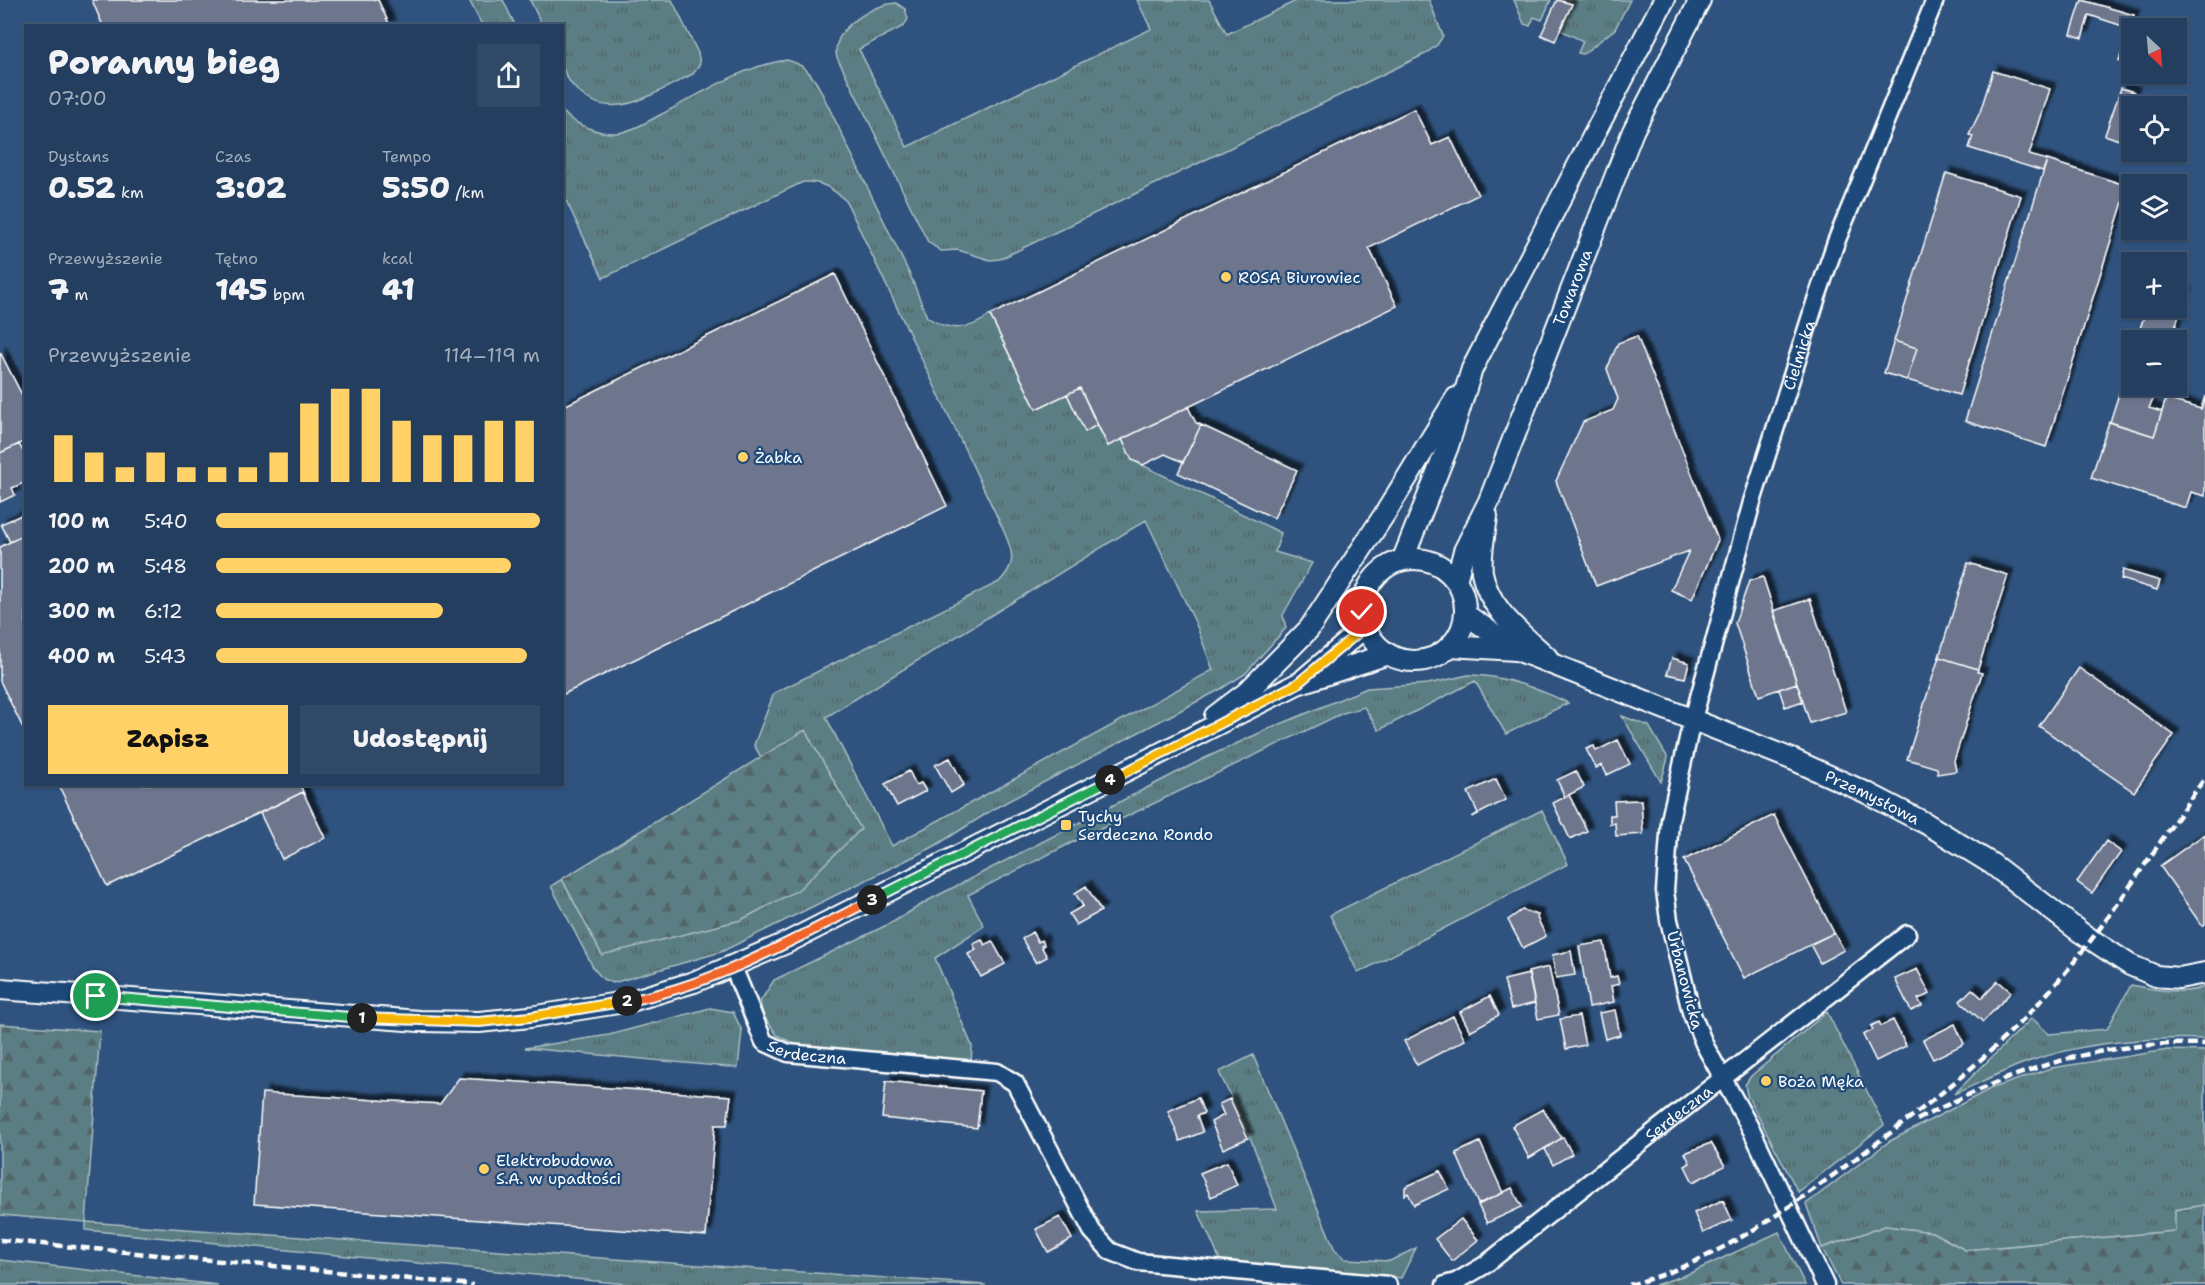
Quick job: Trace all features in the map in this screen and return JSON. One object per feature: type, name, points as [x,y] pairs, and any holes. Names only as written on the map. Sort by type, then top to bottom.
[{"type":"street","points":[[1168,750],[1247,692],[1309,628],[1386,512],[1472,369],[1664,0]]},
{"type":"street","name":"Towarowa","points":[[1456,581],[1464,551],[1489,501],[1633,131],[1700,0]]},
{"type":"street","name":"Cielmicka","points":[[1693,721],[1752,502],[1817,297],[1840,231],[1935,0]]},
{"type":"street","points":[[1403,560],[1448,446],[1472,369]]},
{"type":"street","points":[[1489,501],[1482,573],[1492,598],[1509,623],[1557,666]]},
{"type":"street","points":[[1415,558],[1438,565],[1456,581],[1465,603],[1465,614],[1462,626],[1450,646],[1427,660],[1413,661],[1388,654],[1370,638],[1362,612],[1369,584],[1389,564],[1415,558]]},
{"type":"street","name":"Przemysłowa","points":[[1465,614],[1517,650],[1794,760],[1927,824],[1992,864],[2080,932],[2130,965],[2156,976],[2179,978],[2205,973]]},
{"type":"street","points":[[1297,684],[1365,627]]},
{"type":"street","name":"Przemysłowa","points":[[1450,646],[1517,650]]},
{"type":"street","points":[[0,989],[364,1018],[479,1022],[530,1017],[631,1001],[694,982],[733,967],[1297,684],[1388,654]]},
{"type":"street","name":"Urbanowicka","points":[[1693,721],[1670,820],[1665,891],[1669,920],[1691,1012],[1705,1046],[1752,1131],[1825,1285]]},
{"type":"street","name":"Serdeczna","points":[[1445,1285],[1456,1282],[1485,1265],[1907,934]]},
{"type":"street","name":"Serdeczna","points":[[733,967],[764,1042],[788,1053],[997,1072],[1014,1083],[1092,1231],[1110,1251],[1138,1262],[1388,1285]]},
{"type":"green space","points":[[469,0],[503,0],[515,24],[481,24]]},
{"type":"green space","points":[[530,0],[672,0],[698,53],[700,64],[693,74],[640,100],[612,106],[598,104],[581,94],[571,84],[564,70],[564,24],[542,24]]},
{"type":"green space","points":[[1137,0],[1209,0],[1227,34],[1298,0],[1429,0],[1443,36],[1437,45],[1425,54],[1000,259],[990,260],[958,250],[941,251],[928,242],[837,57],[838,42],[842,33],[858,18],[877,8],[896,3],[905,9],[908,19],[904,26],[859,49],[907,147],[1151,29]]},
{"type":"green space","points":[[1514,0],[1551,0],[1542,20],[1534,17],[1530,26],[1524,24]]},
{"type":"green space","points":[[1564,0],[1630,0],[1615,29],[1583,54],[1578,53],[1583,41],[1560,30],[1572,4]]},
{"type":"green space","points":[[787,60],[802,66],[819,87],[911,277],[927,317],[943,325],[959,328],[967,327],[990,315],[1036,409],[1067,394],[1085,431],[1097,425],[1108,446],[1122,439],[1132,460],[1281,533],[1275,552],[1312,563],[1283,615],[1286,628],[1245,674],[1219,690],[997,807],[935,846],[721,952],[613,983],[603,979],[594,969],[551,886],[562,879],[602,955],[761,757],[754,745],[774,693],[999,582],[1009,568],[1012,556],[1002,527],[846,201],[831,189],[821,184],[803,182],[603,278],[564,196],[564,113],[580,125],[595,130],[610,133],[623,132],[754,68]],"holes":[[[1146,520],[1196,624],[1213,670],[892,846],[826,717]]]},
{"type":"green space","points":[[1468,675],[1494,677],[1519,683],[1568,703],[1506,734],[1475,681],[1379,730],[1364,707],[1343,713],[968,895],[984,926],[935,958],[972,1046],[971,1063],[802,1048],[777,1035],[763,1015],[760,1002],[774,980],[893,922],[929,900],[1203,759],[1367,688],[1428,684]]},
{"type":"green space","points":[[1622,716],[1649,726],[1668,758],[1661,782]]},
{"type":"green space","points":[[805,730],[861,829],[798,890],[741,920],[602,955],[562,879]]},
{"type":"green space","points":[[1542,810],[1568,864],[1358,973],[1330,915]]},
{"type":"green space","points":[[2131,985],[2180,991],[2205,986],[2205,1039],[2136,1040],[2066,1051],[2022,1064],[1954,1094],[2032,1018],[2049,1034],[2107,1029]]},
{"type":"green space","points":[[710,1008],[733,1012],[742,1031],[738,1068],[525,1048],[609,1035]]},
{"type":"green space","points":[[1827,1012],[1884,1125],[1798,1192],[1747,1095],[1745,1085],[1751,1076]]},
{"type":"green space","points":[[0,1024],[100,1031],[86,1222],[0,1215]]},
{"type":"green space","points":[[2168,1050],[2205,1051],[2205,1205],[2175,1210],[2176,1231],[1965,1250],[1932,1232],[1885,1226],[1822,1248],[1806,1204],[1890,1141],[1990,1089],[2051,1068]]},
{"type":"green space","points":[[1253,1055],[1335,1250],[1345,1259],[1390,1261],[1416,1248],[1401,1278],[1220,1260],[1198,1211],[1277,1209],[1250,1137],[1219,1072]]},
{"type":"green space","points":[[2205,1205],[2205,1285],[1841,1285],[1822,1248],[1885,1226],[1932,1232],[1965,1250],[2175,1231],[2175,1210]]},
{"type":"green space","points":[[86,1222],[986,1285],[636,1285],[86,1230]]},
{"type":"green space","points":[[1779,1232],[1805,1285],[1655,1285],[1688,1274]]},
{"type":"green space","points":[[0,1260],[218,1285],[0,1285]]},
{"type":"building","points":[[92,0],[378,0],[389,24],[102,24]]},
{"type":"building","points":[[1557,0],[1572,4],[1555,41],[1541,35]]},
{"type":"building","points":[[2082,0],[2134,15],[2133,18],[2121,18],[2121,25],[2089,15],[2082,38],[2071,34]]},
{"type":"building","points":[[1993,71],[2050,89],[2029,155],[2047,160],[2043,171],[1969,148],[1973,136],[1969,135],[1980,112]]},
{"type":"building","points":[[2121,88],[2134,92],[2133,96],[2121,96],[2119,140],[2105,135]]},
{"type":"building","name":"ROSA Biurowiec","points":[[1414,109],[1432,145],[1450,137],[1478,195],[1369,248],[1397,306],[1108,446],[1080,388],[1036,409],[990,315]]},
{"type":"building","points":[[2047,160],[2121,184],[2121,208],[2046,447],[1965,421]]},
{"type":"building","points":[[1946,173],[2021,196],[1959,395],[1907,380],[1917,348],[1894,341]]},
{"type":"building","name":"Żabka","points":[[835,274],[947,506],[564,694],[564,406]]},
{"type":"building","points":[[2144,318],[2178,318],[2174,330],[2139,330]]},
{"type":"building","points":[[1637,336],[1718,540],[1692,599],[1671,590],[1689,551],[1596,586],[1556,481],[1583,422],[1613,410],[1618,399],[1607,369],[1618,343]]},
{"type":"building","points":[[1894,341],[1917,348],[1907,380],[1884,373]]},
{"type":"building","points":[[0,352],[24,399],[24,442],[0,453]]},
{"type":"building","points":[[1080,388],[1097,425],[1085,432],[1067,394]]},
{"type":"building","points":[[2121,388],[2121,396],[2155,396],[2149,408],[2162,412],[2154,436],[2110,422]]},
{"type":"building","points":[[2205,396],[2205,496],[2191,492],[2186,508],[2091,478],[2109,422],[2154,436],[2166,399],[2201,409]]},
{"type":"building","points":[[1188,407],[1196,423],[1201,425],[1183,462],[1165,454],[1143,465],[1132,460],[1122,439]]},
{"type":"building","points":[[1201,425],[1297,470],[1274,518],[1178,473]]},
{"type":"building","points":[[19,444],[24,453],[24,483],[12,488],[15,495],[0,502],[0,453]]},
{"type":"building","points":[[24,514],[24,535],[10,542],[1,524]]},
{"type":"building","points":[[24,535],[24,730],[0,681],[0,547]]},
{"type":"building","points":[[1968,563],[2008,575],[1978,669],[1939,657]]},
{"type":"building","points":[[2123,570],[2160,581],[2157,590],[2121,579]]},
{"type":"building","points":[[1763,577],[1797,683],[1759,696],[1735,623],[1749,581]]},
{"type":"building","points":[[1810,599],[1846,712],[1810,723],[1773,611]]},
{"type":"building","points":[[1939,657],[1978,669],[1977,672],[1982,673],[1954,761],[1956,771],[1938,774],[1937,768],[1907,759]]},
{"type":"building","points":[[1672,658],[1689,663],[1685,678],[1667,674]]},
{"type":"building","points":[[2079,668],[2174,735],[2134,792],[2039,726]]},
{"type":"building","points":[[1797,683],[1803,701],[1785,707],[1779,689]]},
{"type":"building","points":[[1618,740],[1630,764],[1607,775],[1602,765],[1596,768],[1586,749],[1594,746],[1596,751]]},
{"type":"building","points":[[950,758],[964,785],[951,793],[935,765]]},
{"type":"building","points":[[909,771],[916,785],[921,783],[926,791],[897,806],[885,784]]},
{"type":"building","points":[[1576,771],[1584,787],[1565,797],[1557,780]]},
{"type":"building","points":[[1496,779],[1506,800],[1472,817],[1478,813],[1468,792]]},
{"type":"building","points":[[59,786],[301,786],[303,792],[107,886]]},
{"type":"building","points":[[303,792],[325,838],[282,859],[260,813]]},
{"type":"building","points":[[1569,795],[1587,831],[1570,839],[1553,803]]},
{"type":"building","points":[[1641,800],[1643,834],[1616,836],[1615,823],[1610,824],[1610,815],[1615,815],[1614,801]]},
{"type":"building","points":[[1774,815],[1834,933],[1744,978],[1684,860]]},
{"type":"building","points":[[2205,834],[2205,924],[2202,926],[2160,866]]},
{"type":"building","points":[[2106,841],[2121,852],[2092,893],[2077,882]]},
{"type":"building","points":[[1086,886],[1101,911],[1076,925],[1069,914],[1083,906],[1075,893]]},
{"type":"building","points":[[1522,910],[1538,915],[1537,918],[1546,936],[1523,948],[1508,920]]},
{"type":"building","points":[[1032,932],[1038,942],[1042,940],[1044,945],[1041,946],[1047,957],[1036,963],[1022,939]]},
{"type":"building","points":[[1834,933],[1844,950],[1820,963],[1810,944]]},
{"type":"building","points":[[982,940],[985,945],[992,941],[1005,964],[981,977],[968,954],[976,950],[973,944]]},
{"type":"building","points":[[1604,942],[1610,978],[1617,976],[1619,984],[1611,986],[1614,1002],[1589,1007],[1579,946]]},
{"type":"building","points":[[1571,951],[1575,975],[1556,978],[1552,955]]},
{"type":"building","points":[[1549,967],[1559,1015],[1538,1019],[1528,972]]},
{"type":"building","points":[[1917,969],[1930,994],[1918,999],[1922,1006],[1911,1011],[1895,979]]},
{"type":"building","points":[[1529,974],[1535,1003],[1511,1009],[1504,980]]},
{"type":"building","points":[[1998,981],[2011,992],[1983,1022],[1960,1001],[1972,989],[1982,998]]},
{"type":"building","points":[[1490,996],[1499,1015],[1470,1031],[1460,1012]]},
{"type":"building","points":[[1615,1010],[1620,1035],[1605,1039],[1599,1013]]},
{"type":"building","points":[[1453,1016],[1465,1040],[1417,1065],[1404,1041]]},
{"type":"building","points":[[1579,1016],[1585,1045],[1566,1049],[1560,1019]]},
{"type":"building","points":[[1893,1020],[1906,1046],[1876,1061],[1863,1035],[1873,1030],[1871,1026],[1879,1022],[1881,1026]]},
{"type":"building","points":[[1955,1024],[1964,1044],[1933,1059],[1923,1040]]},
{"type":"building","name":"Elektrobudowa S.A. w upadłości","points":[[459,1078],[731,1096],[727,1125],[715,1125],[706,1236],[254,1204],[262,1093],[440,1104]]},
{"type":"building","points":[[886,1081],[981,1091],[977,1128],[882,1118]]},
{"type":"building","points":[[1198,1098],[1204,1113],[1197,1116],[1203,1132],[1180,1141],[1168,1111]]},
{"type":"building","points":[[1230,1099],[1248,1138],[1223,1149],[1211,1122],[1224,1115],[1219,1104]]},
{"type":"building","points":[[1543,1109],[1562,1138],[1529,1158],[1512,1126]]},
{"type":"building","points":[[1563,1137],[1572,1154],[1553,1165],[1545,1149]]},
{"type":"building","points":[[1480,1142],[1503,1193],[1478,1204],[1456,1153]]},
{"type":"building","points":[[1711,1143],[1725,1166],[1693,1182],[1685,1166],[1690,1163],[1685,1153]]},
{"type":"building","points":[[1227,1162],[1237,1185],[1211,1197],[1200,1173]]},
{"type":"building","points":[[1440,1171],[1449,1189],[1414,1205],[1408,1193],[1405,1195],[1405,1187]]},
{"type":"building","points":[[1512,1188],[1522,1207],[1487,1223],[1478,1205]]},
{"type":"building","points":[[1723,1200],[1732,1220],[1703,1233],[1694,1213]]},
{"type":"building","points":[[1060,1217],[1072,1239],[1048,1252],[1036,1229]]},
{"type":"building","points":[[1461,1219],[1478,1240],[1452,1261],[1435,1239]]},
{"type":"railway","points":[[1629,1285],[1684,1266],[1736,1240],[1760,1225],[1890,1133],[1976,1064],[2028,1014],[2074,962],[2113,911],[2205,778]]},
{"type":"railway","points":[[1917,1120],[1986,1087],[2056,1062],[2128,1047],[2205,1044]]},
{"type":"railway","points":[[0,1240],[473,1285]]},
{"type":"place","name":"ROSA Biurowiec","points":[[1226,277]]},
{"type":"place","name":"Żabka","points":[[743,457]]},
{"type":"place","name":"Tychy Serdeczna Rondo","points":[[1066,825]]},
{"type":"place","name":"Boża Męka","points":[[1766,1081]]},
{"type":"place","name":"Elektrobudowa S.A. w upadłości","points":[[484,1169]]},
{"type":"route","points":[[96,996],[364,1018],[479,1022],[530,1017],[631,1001],[694,982],[786,943],[1297,684],[1365,627],[1362,612]]}]
